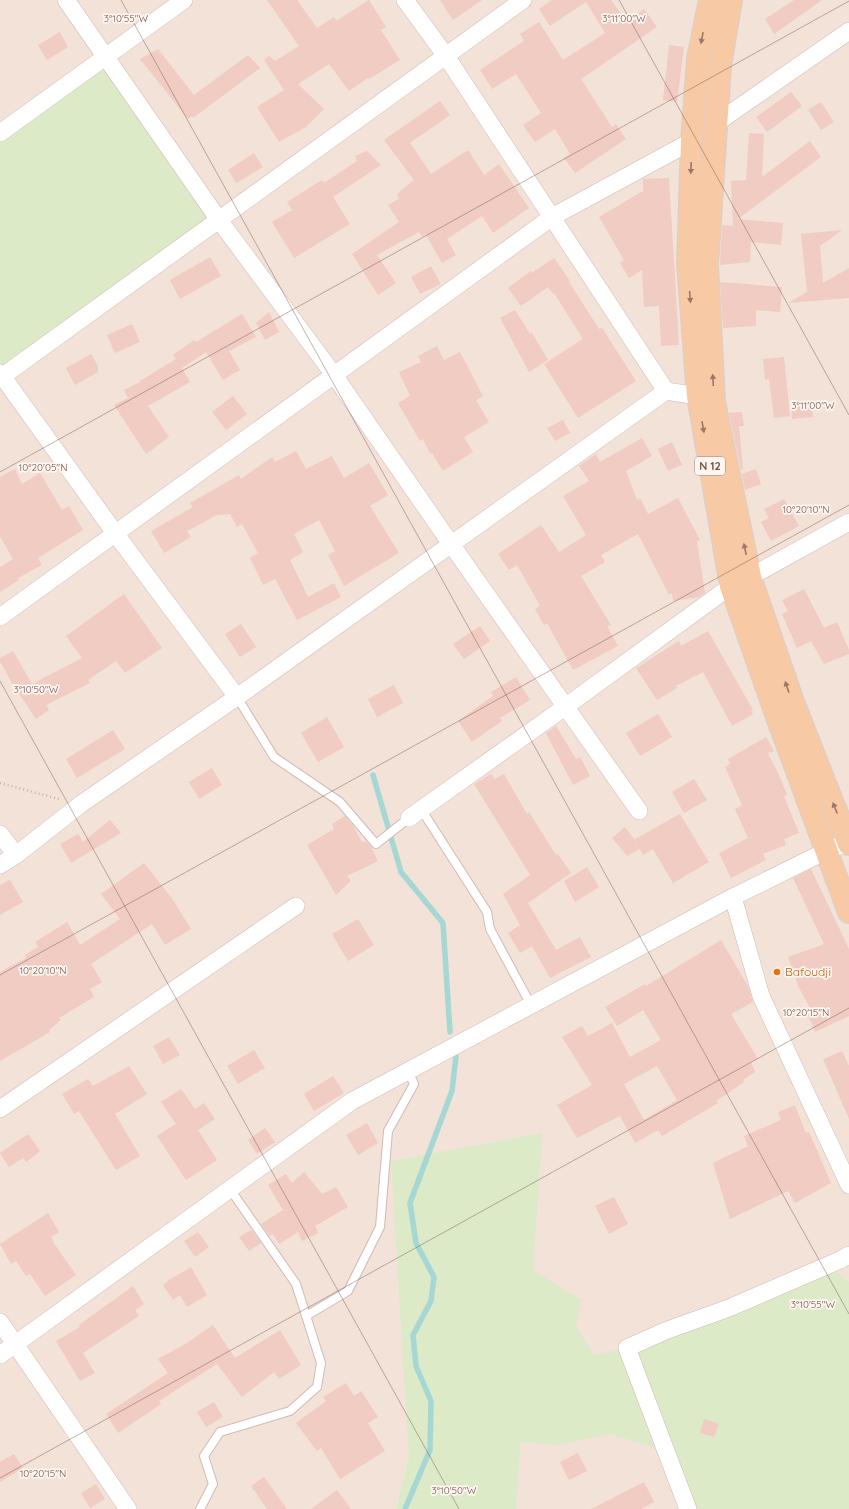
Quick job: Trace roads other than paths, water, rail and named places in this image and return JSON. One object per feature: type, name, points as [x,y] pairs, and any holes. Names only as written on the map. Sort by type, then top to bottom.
[{"type":"main road","name":"N 12","points":[[710,0],[698,59],[692,141],[688,264],[698,396],[741,581],[776,714],[849,912]]},
{"type":"main road","name":"N 12","points":[[731,0],[720,66],[715,124],[707,265],[714,402],[741,581],[793,702],[849,843]]},
{"type":"street","points":[[66,0],[219,220],[334,375],[639,811]]},
{"type":"street","points":[[0,133],[184,0]]},
{"type":"street","points":[[405,0],[446,56],[666,391]]},
{"type":"street","points":[[237,697],[1,376],[523,0]]},
{"type":"street","points":[[715,124],[849,31]]},
{"type":"street","points":[[0,617],[552,217],[692,141]]},
{"type":"street","points":[[0,865],[16,855],[81,804],[237,697],[666,391],[698,396]]},
{"type":"street","points":[[415,814],[741,581],[849,522]]},
{"type":"street","points":[[0,834],[16,855]]},
{"type":"street","points":[[0,1355],[352,1101],[733,897],[826,851],[849,843]]},
{"type":"street","points":[[733,897],[761,996],[849,1185]]},
{"type":"street","points":[[0,1109],[296,906]]},
{"type":"street","points":[[688,1509],[627,1348],[665,1331],[729,1308],[849,1255]]},
{"type":"street","points":[[0,1322],[128,1509]]},
{"type":"lane","points":[[237,697],[274,757],[340,802],[376,844],[415,814],[487,912],[490,929],[531,1005]]},
{"type":"lane","points":[[306,1316],[348,1291],[380,1227],[388,1131],[414,1084],[408,1071]]},
{"type":"lane","points":[[200,1509],[213,1484],[204,1456],[220,1432],[290,1411],[317,1387],[321,1363],[296,1284],[230,1189]]},
{"type":"waterway","points":[[373,775],[401,872],[443,923],[450,1032]]},
{"type":"waterway","points":[[405,1509],[430,1450],[431,1401],[416,1366],[413,1335],[431,1301],[434,1277],[416,1243],[410,1203],[452,1091],[456,1056]]},
{"type":"place","name":"Bafoudji","points":[[777,972]]}]
